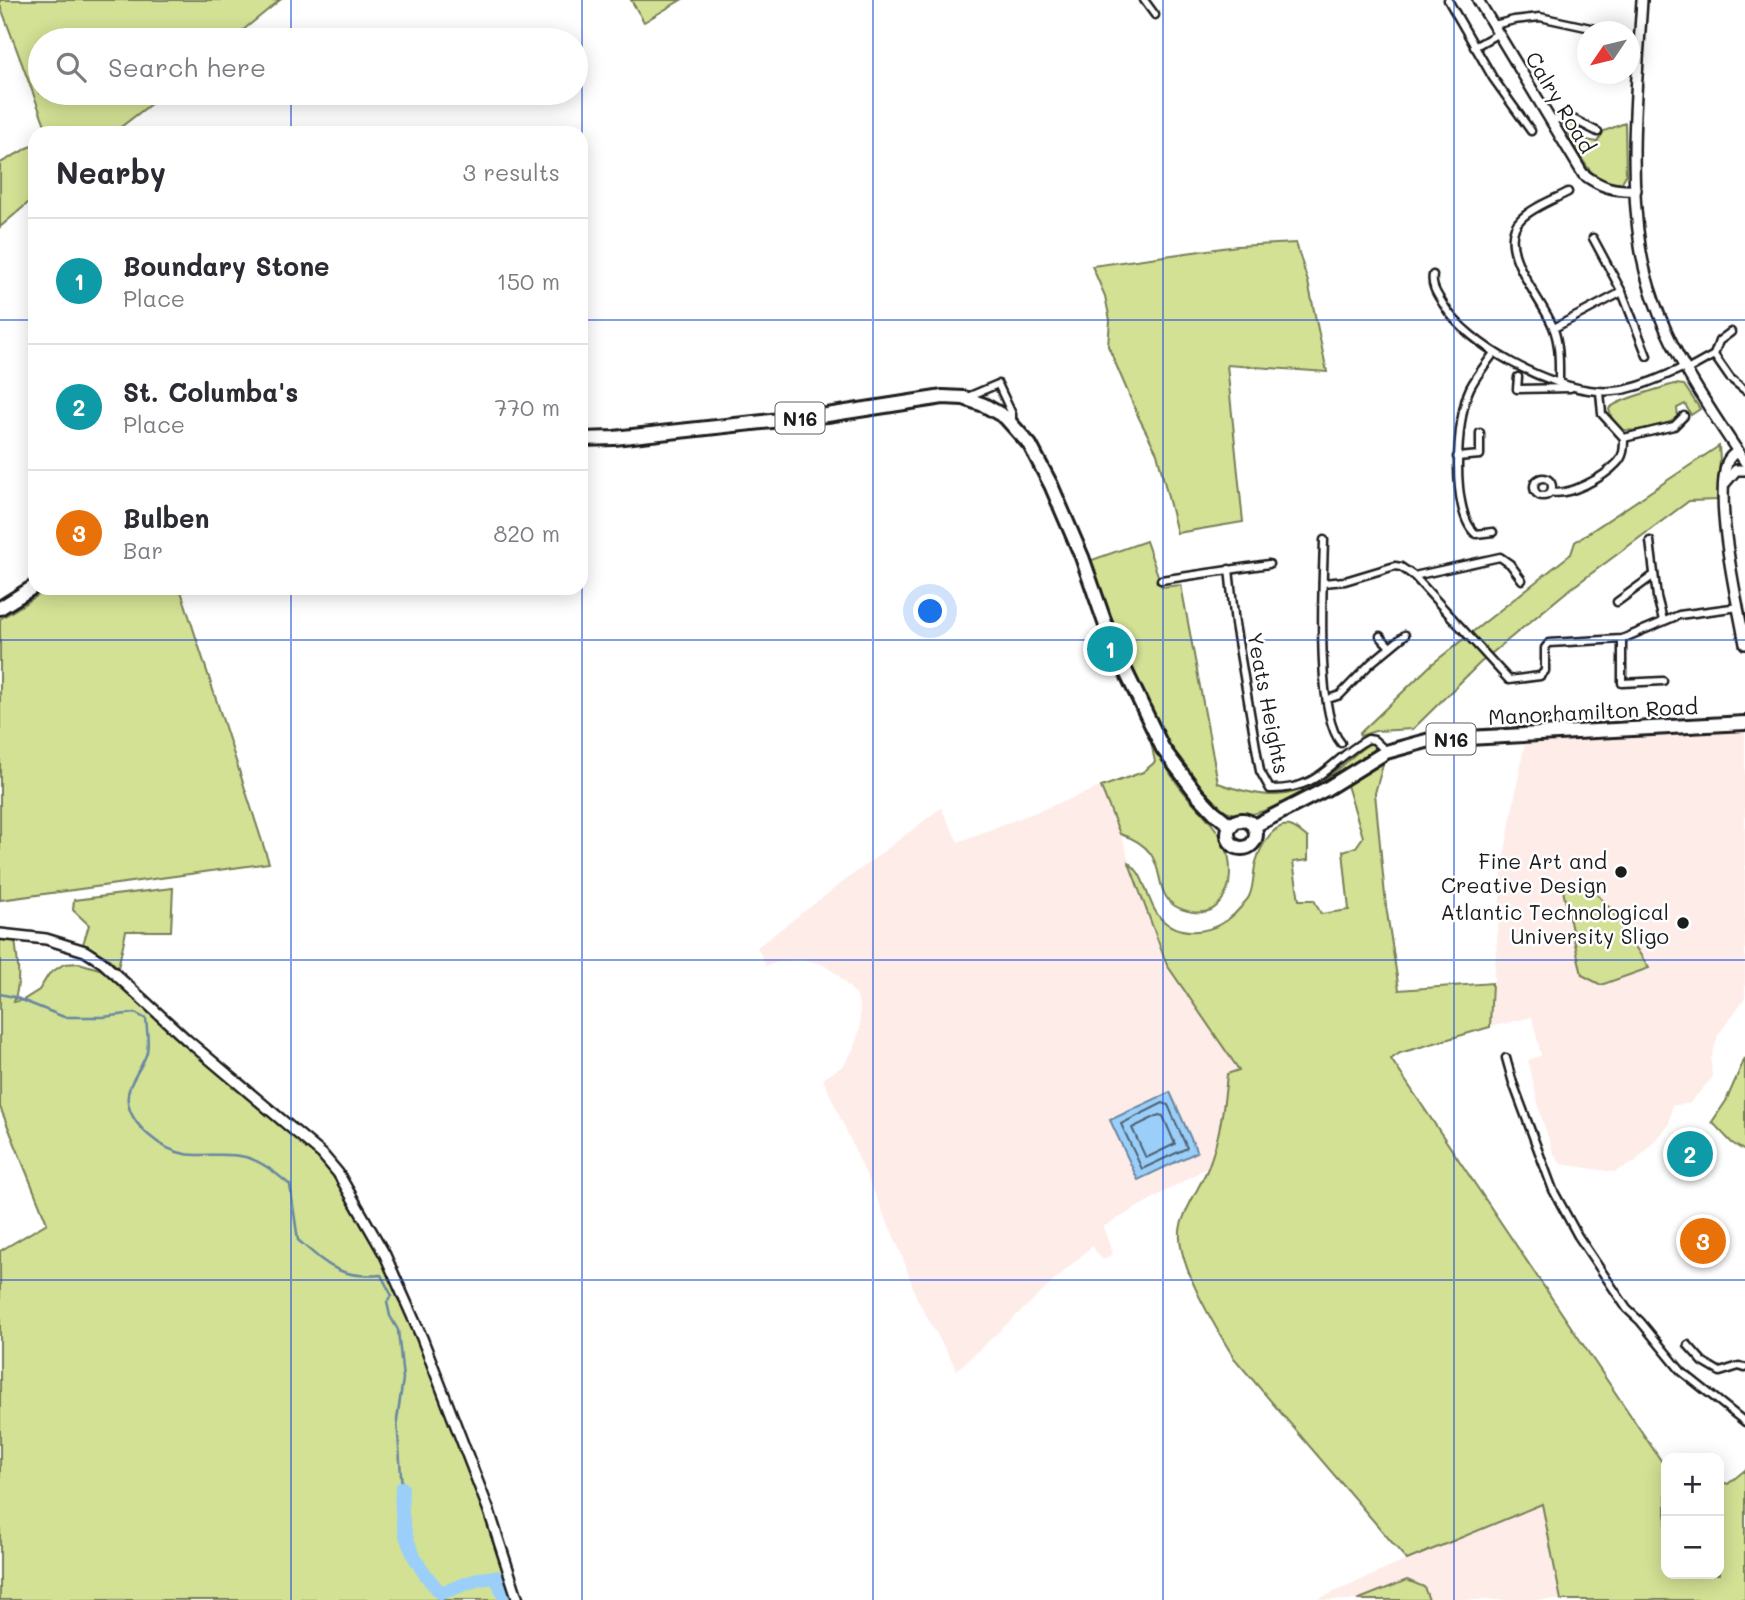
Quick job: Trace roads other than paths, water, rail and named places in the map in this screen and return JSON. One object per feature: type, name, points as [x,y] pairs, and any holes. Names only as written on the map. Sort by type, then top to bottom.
[{"type":"highway","name":"N16","points":[[588,439],[827,415],[943,397],[964,398],[984,405],[1013,424],[1030,445],[1051,485],[1082,556],[1112,643],[1163,749],[1214,813],[1231,825]]},
{"type":"highway","points":[[0,608],[28,590]]},
{"type":"highway","name":"Manorhamilton Road","points":[[1254,826],[1326,789],[1386,752],[1430,740],[1745,723]]},
{"type":"highway","name":"N16","points":[[1242,820],[1254,826],[1256,834],[1253,843],[1241,848],[1230,841],[1228,833],[1231,825],[1242,820]]},
{"type":"street","points":[[1144,0],[1155,15]]},
{"type":"street","points":[[1448,0],[1474,47],[1531,131]]},
{"type":"street","name":"Calry Road","points":[[1478,0],[1583,174],[1600,186],[1636,190]]},
{"type":"street","points":[[1643,0],[1636,120],[1636,190],[1640,248],[1670,340],[1745,462]]},
{"type":"street","points":[[1474,47],[1496,29],[1514,20],[1540,17],[1577,25]]},
{"type":"street","points":[[1551,120],[1571,118],[1598,132]]},
{"type":"street","points":[[1559,382],[1559,355],[1554,328],[1514,253],[1512,234],[1519,220],[1568,192]]},
{"type":"street","points":[[1593,237],[1622,292],[1647,356]]},
{"type":"street","points":[[1433,275],[1432,282],[1447,310],[1465,331],[1494,353],[1522,368],[1573,388]]},
{"type":"street","points":[[1554,328],[1622,292]]},
{"type":"street","points":[[1518,377],[1517,389],[1573,388],[1600,392],[1638,386],[1686,369],[1714,355],[1719,341],[1731,332]]},
{"type":"street","points":[[1493,532],[1476,534],[1466,522],[1457,457],[1460,418],[1470,388],[1494,353]]},
{"type":"street","points":[[1714,355],[1730,378],[1745,390]]},
{"type":"street","points":[[964,398],[998,384],[1012,414],[1013,424]]},
{"type":"street","points":[[1551,492],[1559,494],[1573,491],[1616,464],[1625,448],[1623,438],[1602,414],[1600,392]]},
{"type":"street","points":[[1623,438],[1674,426],[1685,415]]},
{"type":"street","points":[[1457,457],[1480,455],[1480,433]]},
{"type":"street","points":[[1738,451],[1728,462],[1723,486],[1725,522],[1745,644]]},
{"type":"street","points":[[1723,486],[1736,470],[1745,470]]},
{"type":"street","points":[[1324,540],[1321,638],[1335,736],[1341,743]]},
{"type":"street","points":[[1650,541],[1663,620]]},
{"type":"street","points":[[1414,576],[1500,557],[1510,564],[1522,580]]},
{"type":"street","points":[[1161,580],[1269,564]]},
{"type":"street","points":[[1323,583],[1345,581],[1395,566],[1401,567],[1414,576],[1509,680],[1540,676],[1545,671],[1545,648],[1549,643],[1622,639],[1679,615],[1739,607]]},
{"type":"street","name":"Yeats Heights","points":[[1229,569],[1235,624],[1260,771],[1267,786],[1270,789],[1284,789],[1304,785],[1330,769],[1368,738],[1381,745],[1386,752]]},
{"type":"street","points":[[1617,602],[1654,575]]},
{"type":"street","points":[[1328,699],[1340,695],[1405,635]]},
{"type":"street","points":[[1380,636],[1390,647]]},
{"type":"street","points":[[1622,639],[1622,683],[1663,681]]},
{"type":"street","points":[[0,934],[46,939],[85,951],[102,962],[187,1040],[322,1154],[338,1173],[385,1255],[422,1338],[489,1511],[517,1600]]},
{"type":"street","points":[[1506,1058],[1553,1190],[1576,1233],[1627,1309],[1681,1371],[1745,1422]]},
{"type":"street","points":[[1688,1345],[1703,1362],[1720,1372],[1739,1366],[1745,1368]]},
{"type":"water","points":[[1170,1092],[1197,1152],[1138,1180],[1110,1120]]},
{"type":"waterway","points":[[0,994],[64,1017],[103,1017],[135,1013],[146,1019],[147,1052],[128,1096],[130,1111],[141,1128],[176,1152],[237,1156],[251,1159],[275,1172],[290,1185],[298,1240],[317,1257],[344,1272],[367,1276],[381,1275],[392,1296],[387,1302],[390,1316],[398,1330],[403,1379],[397,1420],[402,1488]]},
{"type":"waterway","points":[[402,1488],[403,1518],[409,1545],[422,1569],[441,1593],[479,1579],[496,1577],[506,1600]]},
{"type":"place","name":"Boundary Stone","points":[[1110,649]]},
{"type":"place","name":"Fine Art and Creative Design","points":[[1621,872]]},
{"type":"place","name":"Atlantic Technological University Sligo","points":[[1683,923]]},
{"type":"place","name":"St. Columba's","points":[[1690,1154]]},
{"type":"place","name":"Bulben","points":[[1703,1241]]}]
